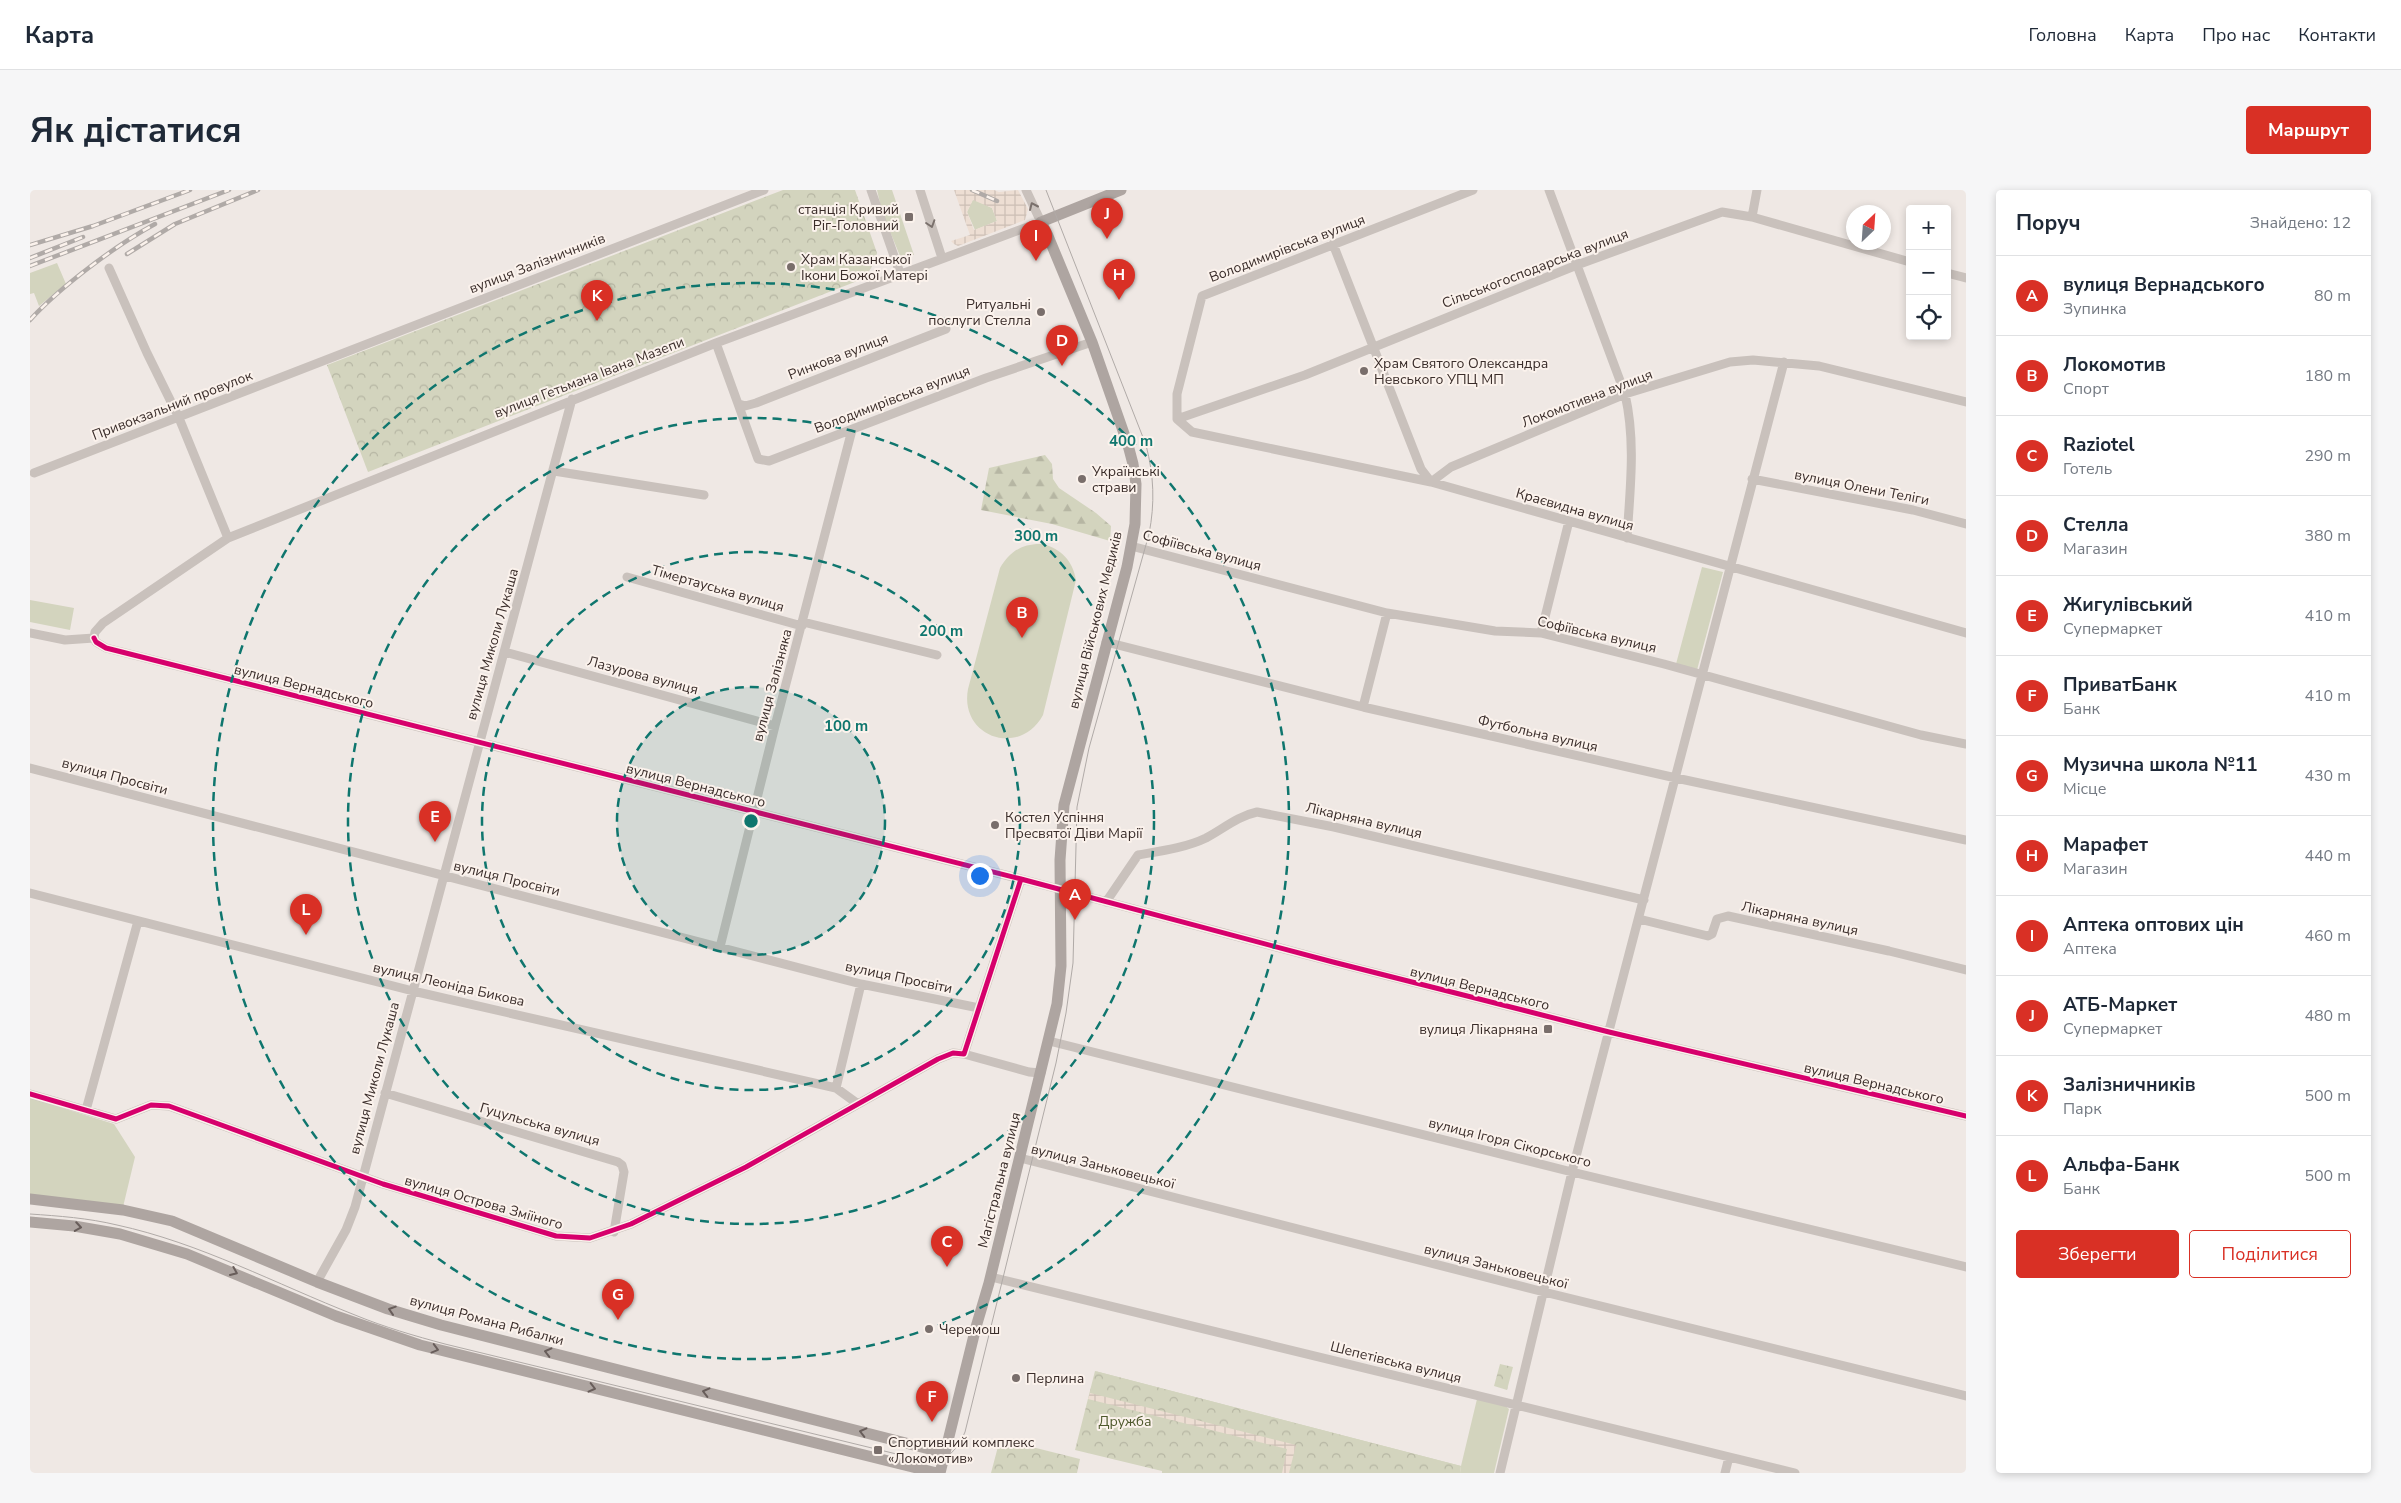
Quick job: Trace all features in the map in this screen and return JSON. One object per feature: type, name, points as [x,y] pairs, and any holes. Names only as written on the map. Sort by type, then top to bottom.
[{"type":"main road","name":"вулиця Гетьмана Івана Мазепи","points":[[1041,222],[1121,190]]},
{"type":"main road","name":"вулиця Військових Медиків","points":[[1041,222],[1092,342],[1134,464],[1135,514],[1131,546],[1064,805],[1060,890]]},
{"type":"main road","name":"Магістральна вулиця","points":[[938,1473],[991,1277],[1049,1040],[1060,985],[1062,919],[1060,890]]},
{"type":"main road","name":"вулиця Романа Рибалки","points":[[30,1199],[124,1210],[172,1221],[317,1282],[388,1309],[944,1453]]},
{"type":"main road","points":[[30,1222],[110,1232],[187,1254],[336,1316],[420,1345],[938,1473]]},
{"type":"street","name":"вулиця Залізничників","points":[[319,362],[764,190]]},
{"type":"street","points":[[871,190],[900,273]]},
{"type":"street","points":[[920,190],[942,258]]},
{"type":"street","points":[[1026,190],[1041,222]]},
{"type":"street","name":"Володимирівська вулиця","points":[[1177,420],[1176,394],[1202,296],[1473,190]]},
{"type":"street","points":[[1549,190],[1625,394],[1633,447],[1627,538]]},
{"type":"street","points":[[1752,217],[1757,190]]},
{"type":"street","name":"Сільськогосподарська вулиця","points":[[1177,420],[1305,375],[1577,265],[1722,212],[1752,217],[1906,261]]},
{"type":"street","name":"вулиця Гетьмана Івана Мазепи","points":[[94,638],[95,632],[103,623],[228,538],[716,343],[1041,222]]},
{"type":"street","points":[[1333,244],[1421,469],[1431,482]]},
{"type":"street","points":[[109,268],[147,354],[179,418],[228,538]]},
{"type":"street","points":[[1951,273],[1966,278]]},
{"type":"street","name":"Ринкова вулиця","points":[[739,404],[745,406],[756,403],[946,329]]},
{"type":"street","name":"Володимирівська вулиця","points":[[739,404],[758,459],[769,461],[986,378],[1092,342]]},
{"type":"street","points":[[716,343],[735,399],[739,404]]},
{"type":"street","name":"Локомотивна вулиця","points":[[1431,482],[1451,467],[1625,394],[1730,362],[1753,360],[1784,362],[1841,371],[1966,402]]},
{"type":"street","name":"Привокзальний провулок","points":[[34,473],[319,362]]},
{"type":"street","points":[[1500,1473],[1572,1172],[1784,362]]},
{"type":"street","name":"вулиця Миколи Лукаша","points":[[317,1282],[346,1230],[362,1177],[572,399]]},
{"type":"street","name":"Краєвидна вулиця","points":[[1177,420],[1192,432],[1431,482],[1966,633]]},
{"type":"street","name":"вулиця Залізняка","points":[[720,947],[774,726],[803,624],[852,430]]},
{"type":"street","points":[[554,471],[704,495]]},
{"type":"street","name":"вулиця Олени Теліги","points":[[1752,479],[1913,510],[1966,524]]},
{"type":"street","points":[[1541,633],[1569,521]]},
{"type":"street","name":"Софіївська вулиця","points":[[1131,546],[1387,614],[1495,631],[1541,633],[1921,735],[1966,744]]},
{"type":"street","name":"Тімертауська вулиця","points":[[627,577],[803,624],[937,655]]},
{"type":"street","points":[[1364,707],[1387,614]]},
{"type":"street","points":[[30,633],[64,640],[94,638]]},
{"type":"street","name":"вулиця Вернадського","points":[[94,638],[96,642],[106,648],[1022,879],[1609,1032],[1966,1116]]},
{"type":"street","name":"Футбольна вулиця","points":[[1106,642],[1364,707],[1676,778],[1966,840]]},
{"type":"street","name":"Лазурова вулиця","points":[[505,652],[774,726]]},
{"type":"street","name":"вулиця Просвіти","points":[[30,768],[860,984],[979,1008]]},
{"type":"street","name":"Лікарняна вулиця","points":[[1106,902],[1138,855],[1175,849],[1205,838],[1246,814],[1257,812],[1334,827],[1644,900]]},
{"type":"street","points":[[1022,879],[964,1054],[1029,1072],[1041,1073]]},
{"type":"street","name":"вулиця Леоніда Бикова","points":[[30,893],[412,991],[836,1088],[858,1104]]},
{"type":"street","name":"Лікарняна вулиця","points":[[1639,919],[1708,936],[1712,934],[1718,920],[1728,916],[1966,970]]},
{"type":"street","points":[[86,1110],[138,921]]},
{"type":"street","points":[[836,1088],[860,984]]},
{"type":"street","name":"вулиця Ігоря Сікорського","points":[[1049,1040],[1572,1172],[1966,1267]]},
{"type":"street","name":"вулиця Острова Зміїного","points":[[30,1094],[116,1119],[151,1105],[169,1106],[362,1177],[556,1236],[590,1238],[614,1232],[746,1167],[938,1059],[953,1053],[964,1054]]},
{"type":"street","name":"Гуцульська вулиця","points":[[385,1093],[618,1162],[622,1165],[624,1172],[614,1232]]},
{"type":"street","name":"вулиця Заньковецької","points":[[1020,1158],[1544,1292],[1966,1396]]},
{"type":"street","name":"Шепетівська вулиця","points":[[991,1277],[1795,1473]]},
{"type":"street","points":[[1725,1473],[1729,1457]]},
{"type":"green space","points":[[783,190],[855,190],[877,253],[874,263],[865,278],[368,472],[327,365]]},
{"type":"green space","points":[[877,190],[892,190],[914,255],[900,256],[882,212]]},
{"type":"green space","points":[[973,199],[992,208],[997,221],[975,230],[967,212]]},
{"type":"green space","points":[[57,263],[66,284],[39,306],[34,293],[30,294],[30,273]]},
{"type":"green space","points":[[1045,455],[1052,464],[1053,479],[1059,488],[1096,513],[1111,526],[1110,541],[1052,524],[981,510],[989,468]]},
{"type":"green space","points":[[1043,544],[1055,549],[1065,557],[1072,567],[1076,580],[1043,715],[1033,728],[1020,736],[1007,738],[994,736],[982,730],[973,719],[968,706],[968,689],[1000,568],[1008,557],[1018,549],[1029,545]]},
{"type":"green space","points":[[1702,567],[1723,572],[1697,670],[1676,664]]},
{"type":"green space","points":[[30,600],[74,608],[70,630],[30,622]]},
{"type":"green space","points":[[30,1098],[114,1124],[135,1157],[123,1207],[30,1195]]},
{"type":"green space","points":[[1500,1364],[1513,1367],[1507,1390],[1494,1386]]},
{"type":"green space","points":[[1095,1371],[1461,1466],[1449,1473],[1289,1473]]},
{"type":"green space","name":"Дружба","points":[[1095,1371],[1461,1466],[1460,1473],[1162,1473],[1162,1471],[1075,1450]]},
{"type":"green space","points":[[1477,1399],[1504,1405],[1509,1409],[1494,1473],[1460,1473]]},
{"type":"green space","points":[[1000,1439],[1080,1459],[1077,1473],[991,1473]]},
{"type":"shaded area","points":[[954,190],[994,190],[999,192],[1018,190],[1028,209],[1025,220],[958,246],[951,241],[970,235]],"holes":[[[973,200],[992,208],[997,221],[974,230],[967,212]]]},
{"type":"shaded area","points":[[1090,1393],[1296,1445],[1289,1473],[1282,1473],[1287,1449],[1088,1399]]},
{"type":"tram line","points":[[30,1214],[117,1225],[178,1242],[366,1319],[445,1344],[917,1459],[934,1460],[941,1458],[947,1456],[957,1447],[965,1432],[1056,1063],[1073,963],[1077,807],[1089,748],[1149,534],[1153,500],[1151,468],[1146,445],[1046,190]]},
{"type":"railway","points":[[30,245],[93,226],[190,190]]},
{"type":"railway","points":[[30,266],[229,190]]},
{"type":"railway","points":[[127,254],[175,224],[258,190]]},
{"type":"railway","points":[[972,190],[997,201]]},
{"type":"railway","points":[[30,320],[42,307],[89,267],[123,243],[155,224]]},
{"type":"railway","points":[[30,258],[83,237]]},
{"type":"cycle path","points":[[94,638],[96,642],[106,648],[1021,879],[1333,962],[1609,1032],[1966,1116]]},
{"type":"cycle path","points":[[30,1094],[116,1119],[151,1105],[169,1106],[383,1184],[556,1236],[590,1238],[631,1224],[746,1167],[938,1059],[953,1053],[964,1054],[1021,879]]},
{"type":"place","name":"станція Кривий Ріг-Головний","points":[[909,217]]},
{"type":"place","name":"АТБ-Маркет","points":[[1107,239]]},
{"type":"place","name":"Аптека оптових цін","points":[[1036,261]]},
{"type":"place","name":"Храм Казанської Ікони Божої Матері","points":[[791,267]]},
{"type":"place","name":"Марафет","points":[[1119,300]]},
{"type":"place","name":"Ритуальні послуги Стелла","points":[[1041,312]]},
{"type":"place","name":"Залізничників","points":[[597,321]]},
{"type":"place","name":"Стелла","points":[[1062,366]]},
{"type":"place","name":"Храм Святого Олександра Невського УПЦ МП","points":[[1364,371]]},
{"type":"place","name":"Українські страви","points":[[1082,479]]},
{"type":"place","name":"Локомотив","points":[[1022,638]]},
{"type":"place","name":"Костел Успіння Пресвятої Діви Марії","points":[[995,825]]},
{"type":"place","name":"Жигулівський","points":[[435,842]]},
{"type":"place","name":"вулиця Вернадського","points":[[1075,920]]},
{"type":"place","name":"Альфа-Банк","points":[[306,935]]},
{"type":"place","name":"вулиця Лікарняна","points":[[1548,1029]]},
{"type":"place","name":"Raziotel","points":[[947,1267]]},
{"type":"place","name":"Музична школа №11","points":[[618,1320]]},
{"type":"place","name":"Черемош","points":[[929,1329]]},
{"type":"place","name":"Перлина","points":[[1016,1378]]},
{"type":"place","name":"ПриватБанк","points":[[932,1422]]},
{"type":"place","name":"Спортивний комплекс «Локомотив»","points":[[878,1450]]}]
